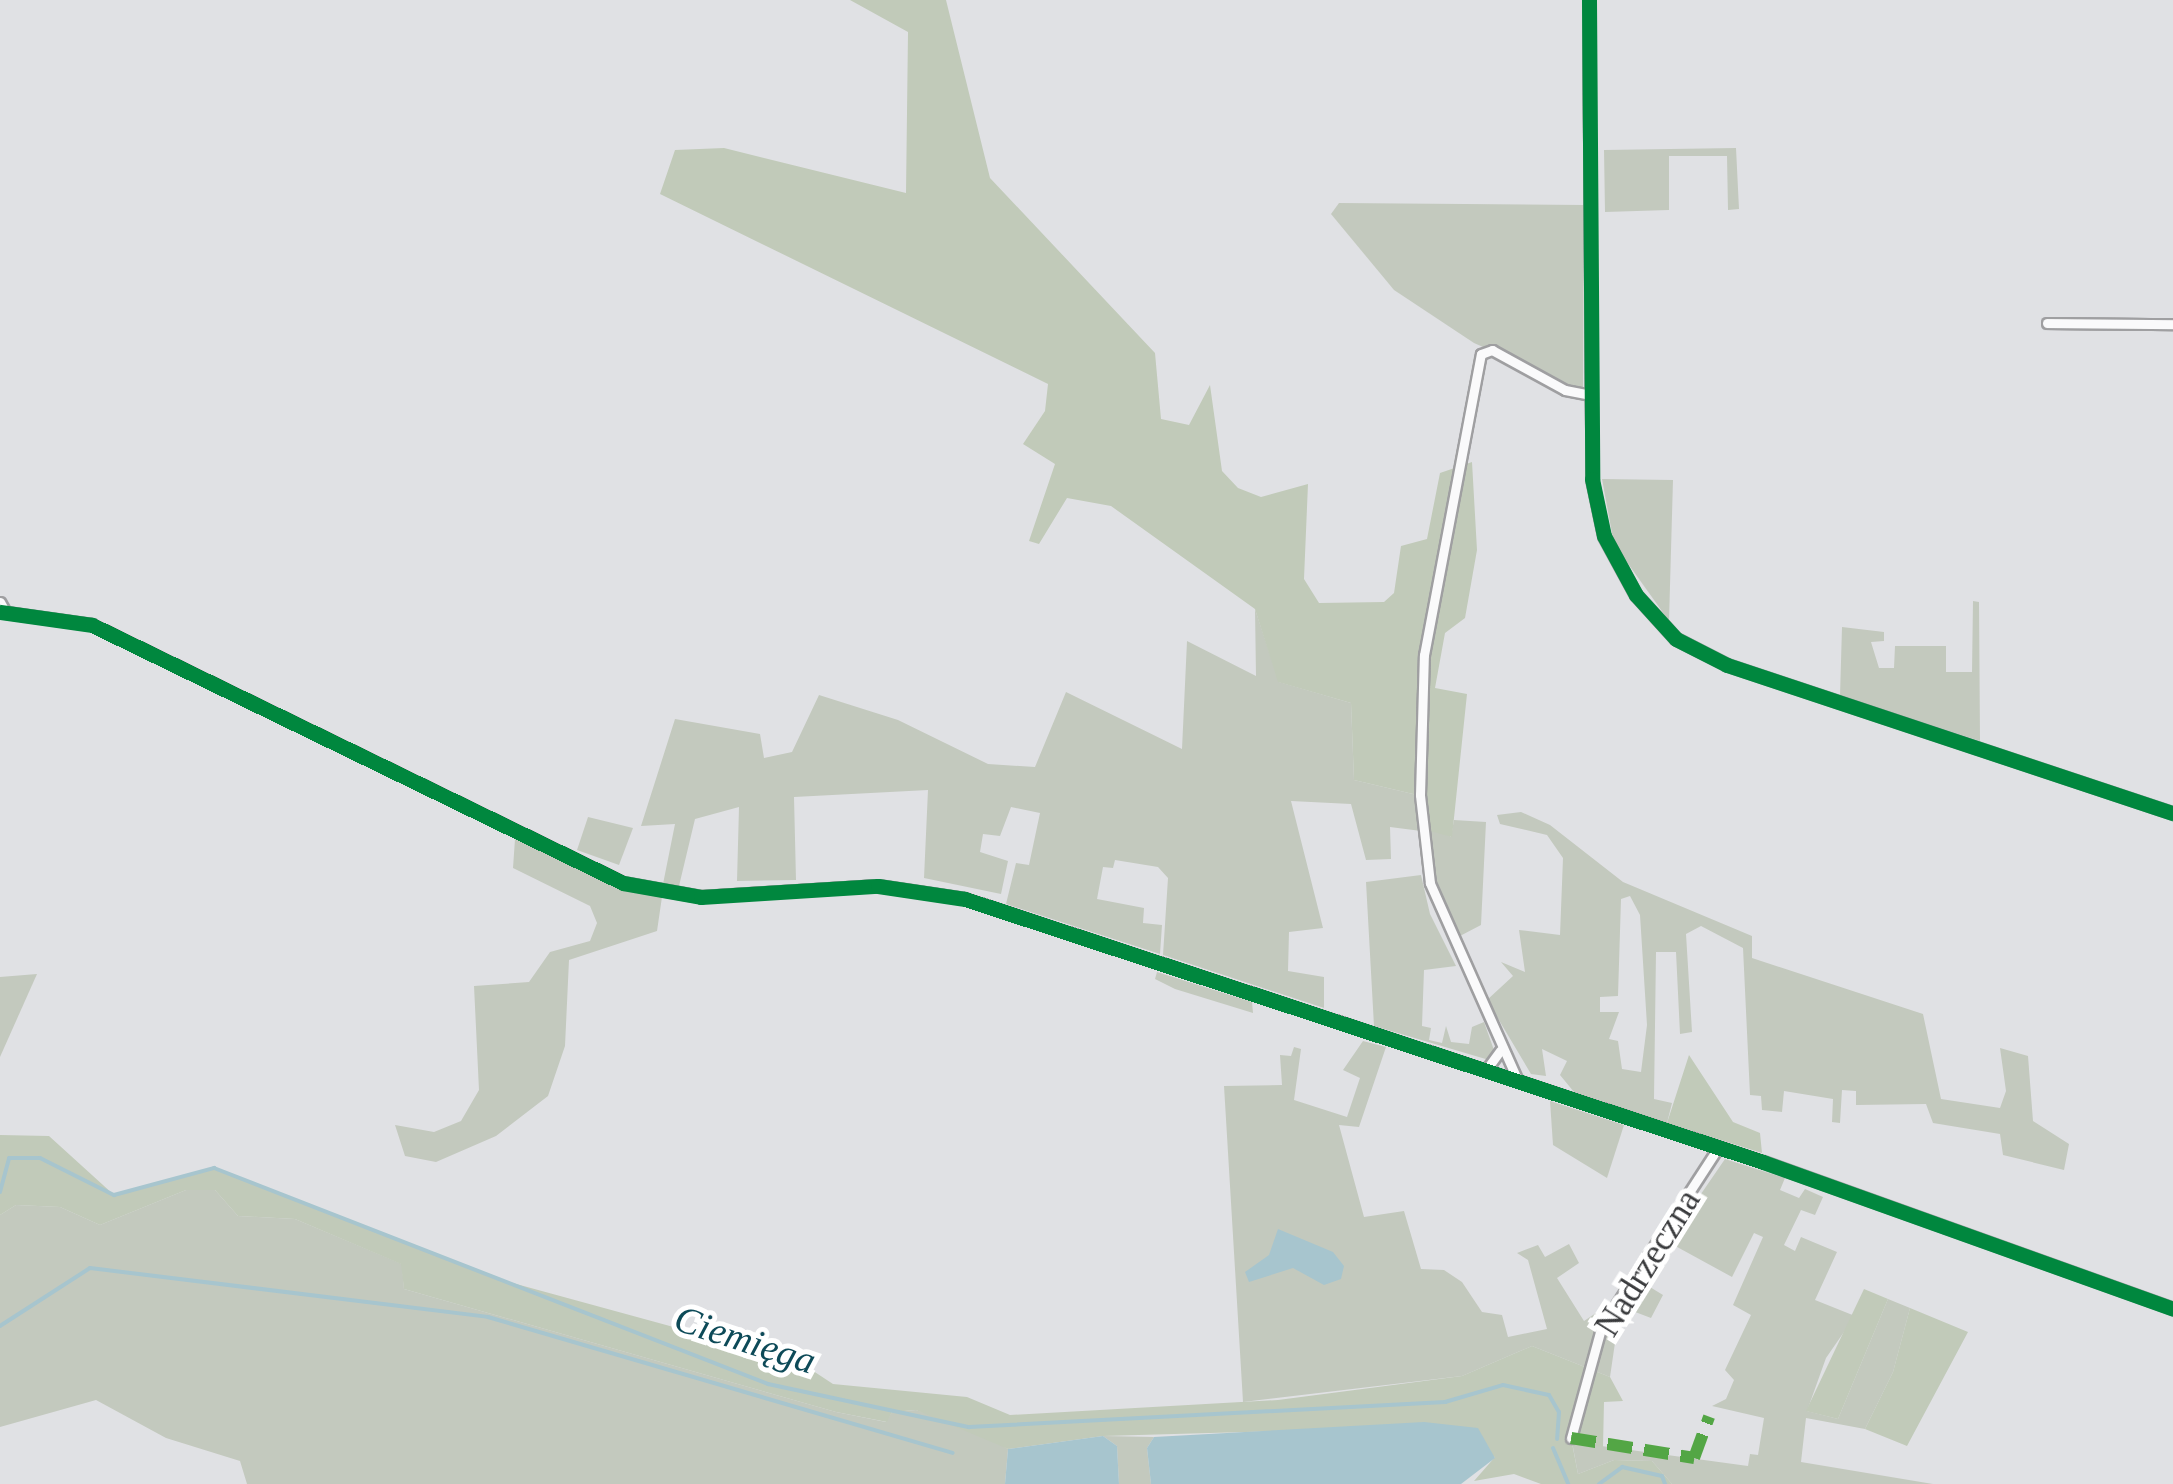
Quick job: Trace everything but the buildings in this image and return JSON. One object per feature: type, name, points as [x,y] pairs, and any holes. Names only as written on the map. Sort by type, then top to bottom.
[{"type":"street","points":[[1590,0],[1593,495],[1604,536],[1636,595],[1676,639],[1742,671],[2173,813]]},
{"type":"street","points":[[2047,323],[2173,324]]},
{"type":"street","points":[[1518,1081],[1500,1050],[1434,897],[1423,848],[1424,655],[1481,354],[1492,350],[1565,390],[1590,394]]},
{"type":"street","points":[[2,608],[54,614],[102,629],[623,883],[702,897],[878,886],[948,895],[1718,1148],[2173,1309]]},
{"type":"street","points":[[1486,1070],[1500,1050]]},
{"type":"street","name":"Nadrzeczna","points":[[1571,1438],[1601,1328],[1718,1148]]},
{"type":"shaded area","points":[[1736,148],[1739,209],[1728,210],[1727,156],[1669,156],[1669,210],[1605,212],[1604,150]]},
{"type":"shaded area","points":[[1339,203],[1584,205],[1583,391],[1474,343],[1394,290],[1331,214]]},
{"type":"shaded area","points":[[1602,479],[1673,480],[1669,621],[1614,544]]},
{"type":"shaded area","points":[[1973,601],[1979,602],[1980,741],[1840,696],[1842,627],[1884,632],[1884,641],[1871,642],[1879,668],[1894,668],[1895,646],[1946,646],[1946,672],[1972,672]]},
{"type":"shaded area","points":[[1255,609],[1279,682],[1351,703],[1354,780],[1413,794],[1451,837],[1454,820],[1486,822],[1481,925],[1458,937],[1438,890],[1429,832],[1390,827],[1391,859],[1366,860],[1351,804],[1291,801],[1323,928],[1289,932],[1288,971],[1324,977],[1324,1008],[1163,955],[1168,878],[1158,867],[1115,860],[1113,868],[1103,867],[1097,899],[1144,908],[1143,923],[1162,925],[1160,954],[1006,904],[1016,863],[1029,865],[1040,813],[1011,807],[1000,836],[983,834],[980,852],[1008,861],[1001,894],[924,878],[928,790],[794,797],[796,880],[737,881],[739,807],[695,819],[679,886],[663,884],[675,824],[641,826],[675,719],[760,734],[764,758],[792,752],[819,695],[898,720],[988,764],[1035,767],[1066,692],[1182,749],[1187,641],[1256,676]]},
{"type":"shaded area","points":[[1521,812],[1550,825],[1623,882],[1752,936],[1752,958],[1923,1014],[1941,1099],[2000,1108],[2006,1091],[2000,1048],[2028,1056],[2033,1121],[2069,1144],[2064,1170],[2003,1155],[2000,1134],[1933,1123],[1926,1104],[1856,1105],[1856,1091],[1842,1090],[1840,1123],[1832,1122],[1833,1099],[1784,1091],[1782,1112],[1762,1110],[1761,1096],[1750,1095],[1743,948],[1701,926],[1686,934],[1692,1032],[1680,1034],[1676,952],[1656,952],[1654,1099],[1672,1103],[1667,1123],[1574,1092],[1560,1075],[1567,1061],[1542,1049],[1546,1076],[1531,1074],[1487,1000],[1513,976],[1501,962],[1525,972],[1519,930],[1560,935],[1563,858],[1547,835],[1500,824],[1497,815]],"holes":[[[1630,896],[1640,915],[1647,1025],[1641,1072],[1622,1069],[1618,1041],[1609,1039],[1619,1012],[1600,1012],[1600,997],[1618,996],[1621,899]]]},
{"type":"shaded area","points":[[588,817],[633,828],[619,865],[577,850]]},
{"type":"shaded area","points":[[515,839],[611,884],[662,897],[657,931],[569,960],[565,1046],[548,1096],[496,1136],[436,1162],[405,1156],[395,1125],[434,1132],[461,1121],[479,1090],[474,986],[529,982],[550,952],[590,941],[597,923],[590,906],[513,868]]},
{"type":"shaded area","points":[[1421,875],[1430,914],[1456,966],[1424,970],[1422,1026],[1431,1028],[1429,1040],[1442,1043],[1446,1026],[1451,1042],[1469,1044],[1472,1027],[1484,1022],[1495,1053],[1489,1060],[1374,1026],[1366,882]]},
{"type":"shaded area","points":[[1157,972],[1252,1002],[1253,1013],[1175,989],[1155,979]]},
{"type":"shaded area","points":[[37,974],[0,1057],[0,977]]},
{"type":"shaded area","points":[[1363,1041],[1386,1047],[1359,1127],[1339,1125],[1364,1217],[1404,1211],[1421,1269],[1444,1270],[1462,1282],[1482,1312],[1502,1315],[1508,1337],[1547,1329],[1528,1260],[1517,1253],[1538,1245],[1545,1257],[1569,1244],[1579,1263],[1557,1278],[1584,1321],[1602,1309],[1611,1321],[1640,1281],[1663,1295],[1651,1318],[1630,1310],[1617,1329],[1610,1377],[1532,1346],[1462,1376],[1243,1402],[1224,1086],[1282,1085],[1280,1055],[1291,1056],[1294,1047],[1301,1049],[1294,1100],[1347,1117],[1360,1078],[1343,1070]]},
{"type":"shaded area","points":[[1550,1101],[1624,1125],[1607,1178],[1553,1145]]},
{"type":"shaded area","points":[[1725,1159],[1785,1178],[1780,1190],[1799,1198],[1805,1189],[1823,1197],[1815,1215],[1801,1210],[1784,1245],[1795,1251],[1801,1237],[1837,1252],[1815,1300],[1855,1316],[1826,1358],[1807,1411],[1838,1419],[1888,1299],[1910,1308],[1893,1372],[1865,1429],[1806,1418],[1801,1462],[1933,1484],[1672,1484],[1652,1461],[1614,1460],[1578,1474],[1572,1442],[1748,1466],[1750,1454],[1758,1455],[1764,1418],[1712,1406],[1726,1399],[1734,1380],[1725,1370],[1751,1315],[1733,1305],[1763,1237],[1754,1233],[1732,1277],[1668,1242]]},
{"type":"shaded area","points":[[186,1190],[215,1190],[238,1216],[295,1219],[402,1264],[404,1289],[836,1412],[886,1422],[892,1412],[916,1410],[969,1427],[1008,1449],[1005,1484],[247,1484],[240,1461],[166,1438],[96,1400],[0,1427],[0,1215],[16,1205],[60,1207],[100,1225]]},
{"type":"shaded area","points":[[1103,1436],[1154,1437],[1147,1448],[1151,1484],[1119,1484],[1117,1446]]},
{"type":"green space","points":[[850,0],[946,0],[990,178],[1155,353],[1161,419],[1189,425],[1210,385],[1222,471],[1238,488],[1261,497],[1308,484],[1304,579],[1319,603],[1384,602],[1394,593],[1401,546],[1427,539],[1440,473],[1472,462],[1477,550],[1465,618],[1445,633],[1435,688],[1467,694],[1452,837],[1430,831],[1413,794],[1354,780],[1351,703],[1278,682],[1255,609],[1111,506],[1067,498],[1039,544],[1029,541],[1055,464],[1023,444],[1045,411],[1048,384],[660,194],[675,150],[724,148],[906,193],[908,32]]},
{"type":"green space","points":[[1689,1055],[1733,1122],[1760,1133],[1762,1153],[1667,1123]]},
{"type":"green space","points":[[0,1135],[49,1136],[114,1195],[214,1168],[498,1279],[798,1361],[833,1384],[967,1397],[1010,1415],[1278,1400],[1462,1376],[1532,1346],[1610,1377],[1623,1401],[1604,1402],[1603,1447],[1572,1443],[1578,1474],[1614,1460],[1652,1461],[1672,1484],[1541,1484],[1514,1474],[1474,1481],[1495,1457],[1279,1431],[1103,1436],[1008,1449],[916,1410],[892,1412],[887,1422],[836,1412],[404,1289],[401,1264],[295,1219],[238,1216],[215,1190],[186,1190],[100,1225],[60,1207],[16,1205],[0,1215]]},
{"type":"green space","points":[[1864,1289],[1888,1299],[1838,1419],[1806,1411]]},
{"type":"green space","points":[[1910,1308],[1968,1332],[1907,1446],[1865,1429],[1893,1372]]},
{"type":"water","points":[[1278,1229],[1333,1252],[1344,1266],[1341,1279],[1324,1285],[1293,1268],[1249,1282],[1245,1272],[1269,1255]]},
{"type":"water","points":[[1424,1422],[1478,1428],[1495,1458],[1461,1484],[1151,1484],[1147,1448],[1154,1437]]},
{"type":"water","points":[[1103,1436],[1117,1446],[1119,1484],[1005,1484],[1008,1449]]},
{"type":"waterway","name":"Ciemięga","points":[[0,1192],[9,1158],[40,1158],[114,1195],[214,1168],[768,1384],[969,1427],[1445,1402],[1503,1385],[1549,1395],[1559,1412],[1557,1439]]},
{"type":"waterway","points":[[0,1326],[90,1268],[488,1317],[952,1453]]},
{"type":"waterway","name":"Ciemięga","points":[[1553,1448],[1568,1484]]},
{"type":"waterway","name":"Ciemięga","points":[[1599,1484],[1622,1467],[1662,1476],[1665,1484]]},
{"type":"marked path","points":[[1571,1438],[1694,1458],[1709,1417]]},
{"type":"cycle path","points":[[1589,0],[1592,479],[1604,536],[1636,595],[1676,639],[1727,665],[2173,813]]},
{"type":"cycle path","points":[[0,612],[92,625],[623,883],[701,897],[878,886],[965,899],[1763,1162],[2173,1309]]}]
